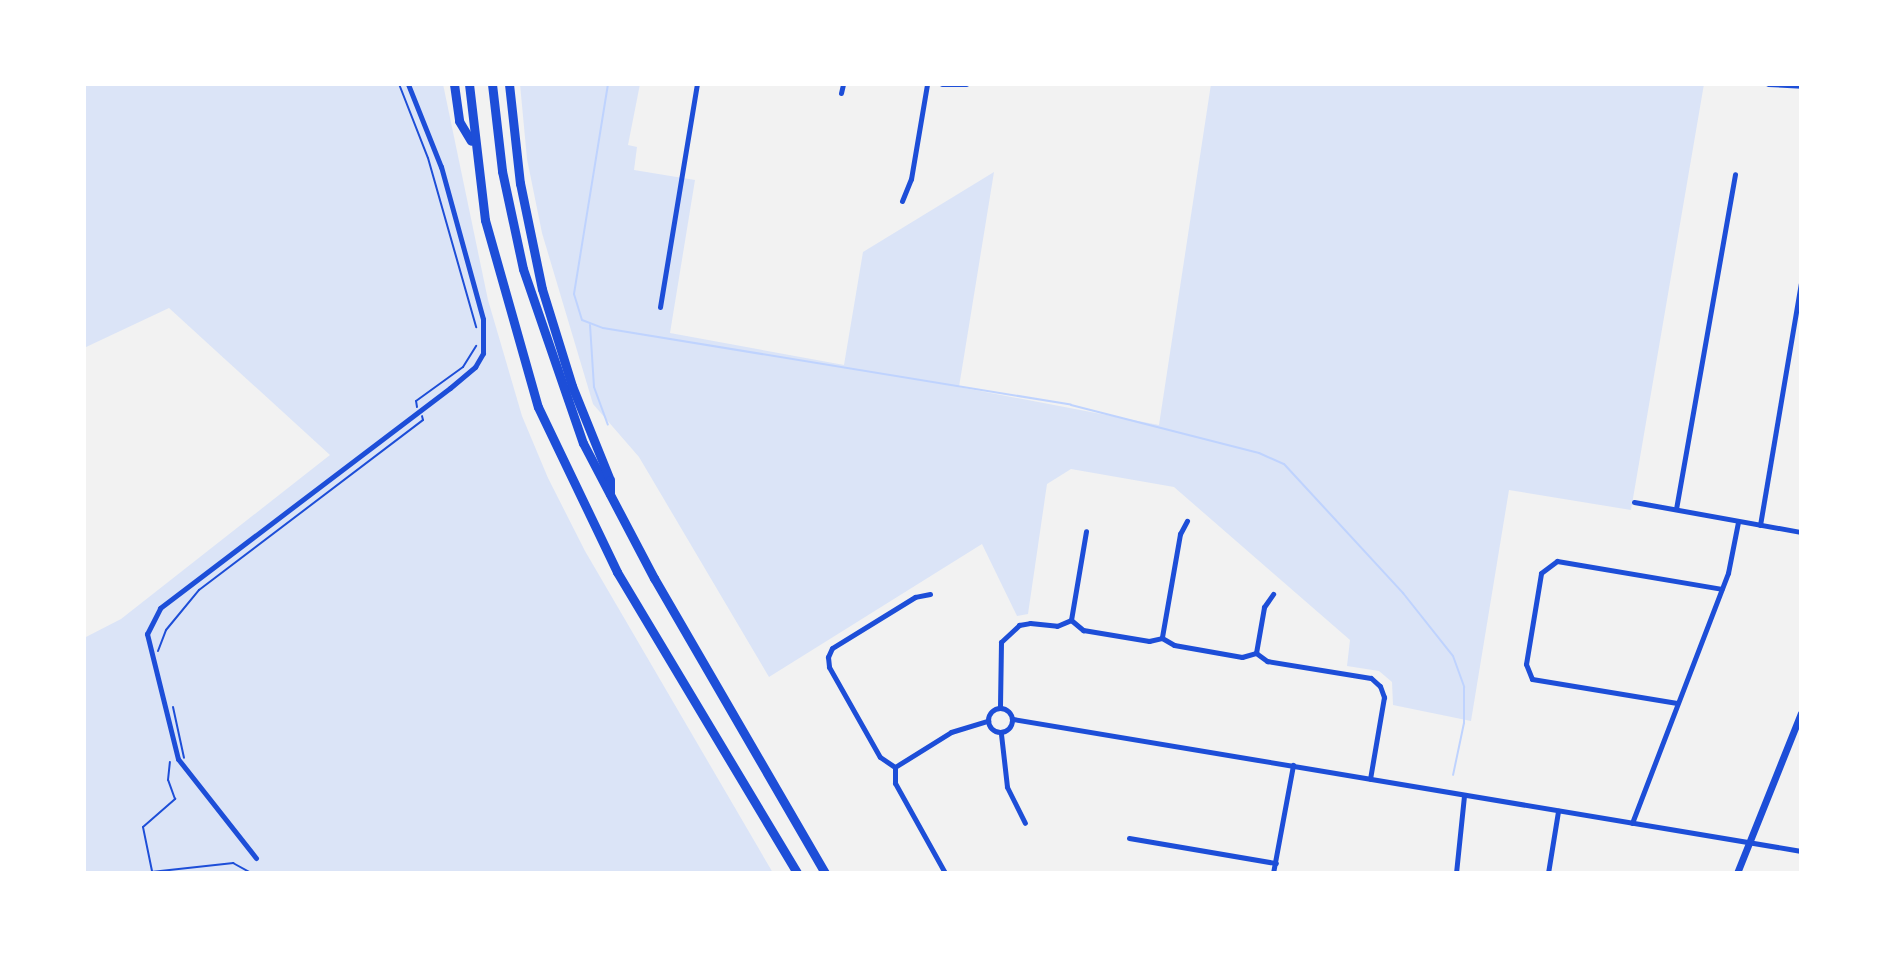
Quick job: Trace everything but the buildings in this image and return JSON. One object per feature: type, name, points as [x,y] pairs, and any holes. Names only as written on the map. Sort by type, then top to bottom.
[{"type":"highway","points":[[454,84],[459,121],[473,143]]},
{"type":"highway","points":[[469,84],[473,143],[504,303],[557,452],[617,572],[797,873]]},
{"type":"highway","points":[[492,84],[502,171],[536,318],[568,409],[610,496],[825,873]]},
{"type":"highway","points":[[509,84],[520,183],[542,289],[572,386],[610,480],[610,496]]},
{"type":"main road","points":[[1737,873],[1801,713]]},
{"type":"street","points":[[256,858],[178,759],[146,647],[150,619],[475,367],[486,339],[441,167],[408,84]]},
{"type":"street","points":[[660,307],[697,84]]},
{"type":"street","points":[[841,93],[843,84]]},
{"type":"street","points":[[902,201],[911,179],[927,84]]},
{"type":"street","points":[[942,84],[965,86]]},
{"type":"street","points":[[1768,84],[1801,86]]},
{"type":"street","points":[[1676,509],[1735,174]]},
{"type":"street","points":[[1760,525],[1801,283]]},
{"type":"street","points":[[1634,502],[1801,532]]},
{"type":"street","points":[[1162,638],[1180,534],[1187,521]]},
{"type":"street","points":[[1632,823],[1722,589],[1738,522]]},
{"type":"street","points":[[1071,620],[1086,531]]},
{"type":"street","points":[[1677,703],[1532,679],[1526,664],[1541,573],[1557,561],[1722,589]]},
{"type":"street","points":[[895,767],[880,757],[829,667],[828,657],[844,641],[915,597],[930,594]]},
{"type":"street","points":[[1256,653],[1264,607],[1273,594]]},
{"type":"street","points":[[1071,620],[1083,630],[1149,641],[1162,638],[1174,645],[1242,657],[1256,653]]},
{"type":"street","points":[[1071,620],[1057,626],[1030,623],[1008,632],[997,655],[1000,706],[1013,719],[1801,851]]},
{"type":"street","points":[[1256,653],[1267,661],[1371,678],[1380,686],[1384,697],[1370,779]]},
{"type":"street","points":[[895,767],[951,732],[988,721],[1000,706]]},
{"type":"street","points":[[1001,734],[1013,719]]},
{"type":"street","points":[[988,721],[1001,734],[1007,787],[1025,823]]},
{"type":"street","points":[[1273,873],[1293,765]]},
{"type":"street","points":[[895,767],[895,783],[945,873]]},
{"type":"street","points":[[1456,873],[1464,795]]},
{"type":"street","points":[[1548,873],[1558,811]]},
{"type":"street","points":[[1129,838],[1276,863]]},
{"type":"path","points":[[158,660],[158,643],[199,590],[423,420],[416,401],[474,353],[476,325],[428,158],[399,84]]},
{"type":"path","points":[[171,700],[185,757],[181,758]]},
{"type":"path","points":[[152,871],[143,827],[175,799],[168,780],[174,760]]},
{"type":"path","points":[[142,873],[233,863],[251,873]]},
{"type":"shaded area","points":[[84,84],[443,84],[488,300],[522,416],[548,478],[585,551],[773,873],[84,873],[84,638],[121,619],[330,455],[169,308],[84,348]]},
{"type":"shaded area","points":[[520,84],[640,84],[628,145],[637,147],[634,170],[695,180],[670,333],[844,365],[863,252],[994,172],[959,387],[1159,425],[1211,84],[1704,84],[1631,510],[1509,490],[1471,721],[1393,705],[1392,682],[1379,671],[1347,666],[1350,640],[1174,487],[1071,469],[1047,484],[1028,614],[1017,616],[982,544],[769,677],[639,457],[593,404],[542,233],[527,159]]},
{"type":"waterway","points":[[608,84],[574,294],[582,320],[603,328],[1071,405],[1259,453],[1284,464],[1403,593],[1453,656],[1464,687],[1464,723],[1453,775]]},
{"type":"waterway","points":[[590,325],[594,387],[608,425]]}]
